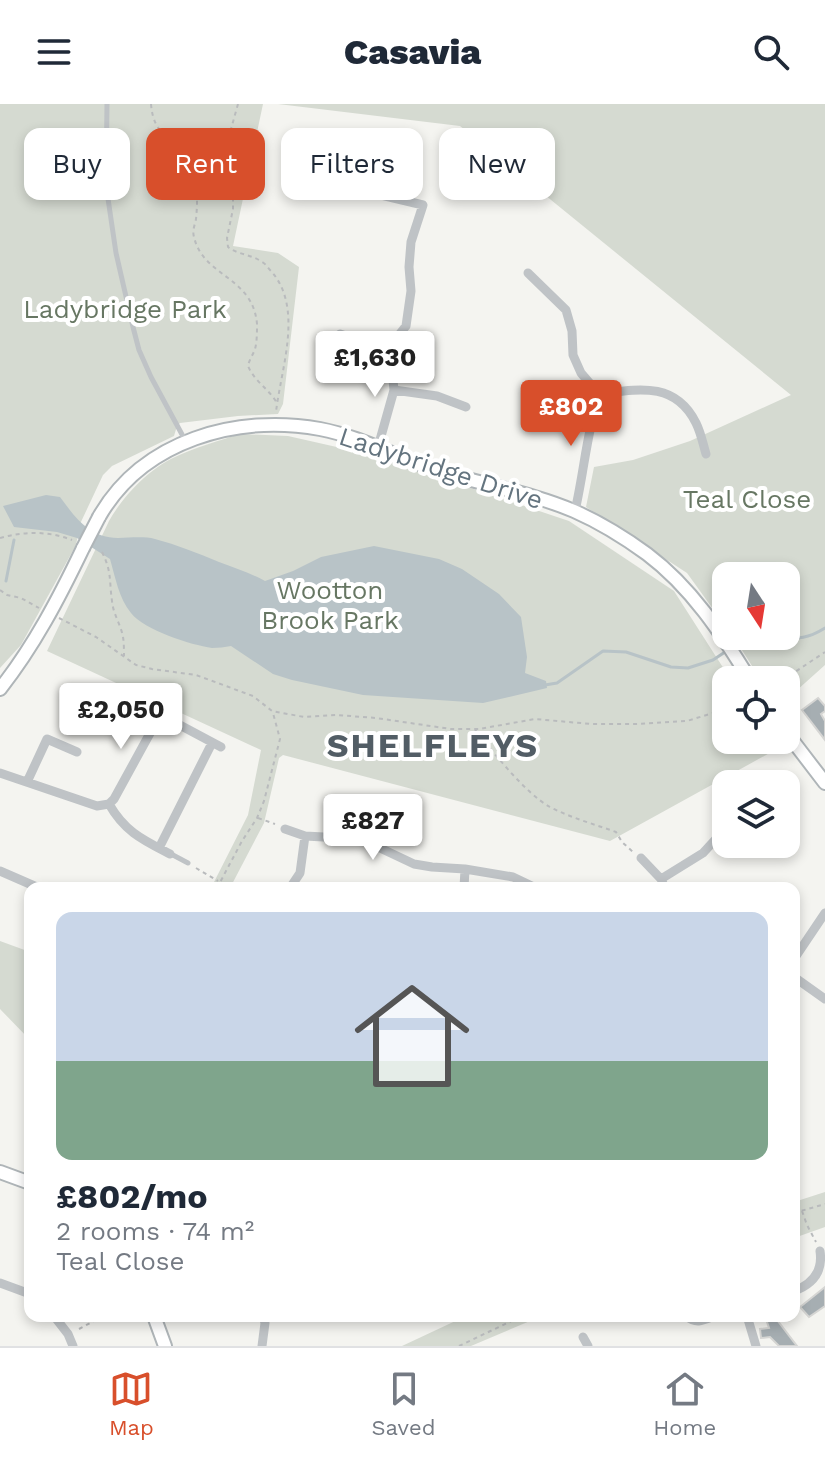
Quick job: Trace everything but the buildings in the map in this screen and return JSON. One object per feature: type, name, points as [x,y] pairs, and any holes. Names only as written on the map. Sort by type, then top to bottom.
[{"type":"street","points":[[387,350],[406,326],[411,291],[411,242],[423,205],[402,200]]},
{"type":"street","points":[[528,273],[566,310],[572,331],[573,355],[581,373],[599,394]]},
{"type":"street","points":[[340,334],[387,350]]},
{"type":"street","points":[[378,447],[394,390],[387,350]]},
{"type":"street","points":[[599,394],[635,389],[658,390],[682,402],[696,423],[706,454]]},
{"type":"street","points":[[394,390],[437,396],[466,407]]},
{"type":"street","points":[[575,511],[589,442],[590,421],[599,394]]},
{"type":"street","name":"Ladybridge Drive","points":[[0,689],[17,668],[50,614],[109,499],[146,464],[170,448],[227,428],[245,425],[323,429],[429,468],[575,511],[646,554],[679,581],[741,666]]},
{"type":"street","points":[[131,699],[216,745],[159,848]]},
{"type":"street","points":[[0,773],[97,806],[109,804],[160,715]]},
{"type":"street","points":[[27,782],[47,739],[77,752]]},
{"type":"street","points":[[800,750],[825,783]]},
{"type":"street","points":[[109,804],[119,820],[141,840],[170,854]]},
{"type":"street","points":[[285,829],[305,836],[361,839],[414,864],[465,869],[513,877],[523,882]]},
{"type":"street","points":[[294,882],[300,873],[305,836]]},
{"type":"street","points":[[666,882],[712,843]]},
{"type":"street","points":[[641,858],[661,882]]},
{"type":"street","points":[[464,882],[465,869]]},
{"type":"street","points":[[0,871],[25,882]]},
{"type":"street","points":[[800,950],[825,913]]},
{"type":"street","points":[[800,981],[825,999]]},
{"type":"street","points":[[0,1172],[24,1181]]},
{"type":"street","points":[[800,1289],[823,1269],[820,1251]]},
{"type":"street","points":[[0,1283],[24,1292]]},
{"type":"street","points":[[58,1322],[70,1340],[59,1346]]},
{"type":"street","points":[[156,1322],[165,1346]]},
{"type":"street","points":[[262,1346],[265,1322]]},
{"type":"street","points":[[749,1322],[756,1346]]},
{"type":"lane","points":[[107,104],[106,185],[116,253],[133,327],[151,377],[186,442]]},
{"type":"lane","points":[[170,854],[188,863]]},
{"type":"path","points":[[151,104],[154,125],[174,141],[188,158],[198,192],[193,232],[201,253],[210,264],[243,289],[254,307],[257,330],[255,350],[248,366],[251,376],[273,396],[277,404]]},
{"type":"path","points":[[238,104],[226,147],[233,195],[228,247],[235,253],[262,261],[280,281],[286,297],[289,316],[276,410],[279,425]]},
{"type":"path","points":[[0,538],[19,533],[42,533],[72,540]]},
{"type":"path","points":[[102,552],[112,580],[111,599],[123,635],[124,657]]},
{"type":"path","points":[[0,590],[96,637],[136,665],[196,675],[253,696],[272,711],[304,717],[337,715],[474,729],[535,719],[591,724],[687,721],[712,713]]},
{"type":"path","points":[[800,669],[825,652]]},
{"type":"path","points":[[188,863],[219,882],[257,818],[280,739],[272,711]]},
{"type":"path","points":[[474,729],[547,806],[616,832],[622,842],[641,858]]},
{"type":"path","points":[[257,818],[285,829]]},
{"type":"path","points":[[820,1251],[802,1211],[825,1204]]},
{"type":"path","points":[[70,1340],[95,1322]]},
{"type":"path","points":[[459,1346],[509,1322]]},
{"type":"green space","name":"Ladybridge Park","points":[[0,104],[263,104],[258,128],[146,128],[146,200],[243,200],[233,246],[278,253],[299,267],[283,404],[278,414],[180,423],[174,436],[112,466],[103,475],[80,524],[76,545],[21,645],[0,668]]},
{"type":"green space","name":"Teal Close","points":[[278,104],[825,104],[825,665],[800,687],[800,666],[752,666],[742,650],[800,650],[800,562],[712,562],[712,608],[687,573],[586,507],[594,467],[633,460],[690,441],[791,395],[551,200],[555,200],[555,128],[460,126]]},
{"type":"green space","name":"Wootton Brook Park","points":[[240,434],[288,436],[372,455],[569,521],[674,591],[722,666],[712,666],[712,754],[768,754],[739,770],[712,770],[712,785],[610,841],[283,755],[279,758],[264,823],[233,882],[214,882],[248,815],[261,750],[47,651],[109,521],[129,493],[165,462]]},
{"type":"green space","points":[[0,941],[24,950],[24,1034],[0,1009]]},
{"type":"green space","points":[[825,1192],[825,1227],[800,1236],[800,1200]]},
{"type":"green space","points":[[453,1322],[528,1322],[471,1346],[402,1346]]},
{"type":"shaded area","points":[[46,495],[60,497],[84,525],[99,534],[155,539],[265,581],[321,557],[374,546],[439,559],[462,569],[499,594],[521,617],[527,657],[525,673],[546,681],[547,688],[483,703],[363,695],[273,674],[231,646],[212,648],[168,636],[131,613],[120,594],[110,559],[77,538],[57,532],[14,527],[3,506]]},
{"type":"waterway","points":[[6,581],[14,540]]},
{"type":"waterway","points":[[800,637],[825,628]]},
{"type":"waterway","points":[[545,685],[557,683],[603,651],[626,652],[671,667],[688,668],[713,660],[728,650]]},
{"type":"district","name":"SHELFLEYS","points":[[433,745]]}]
